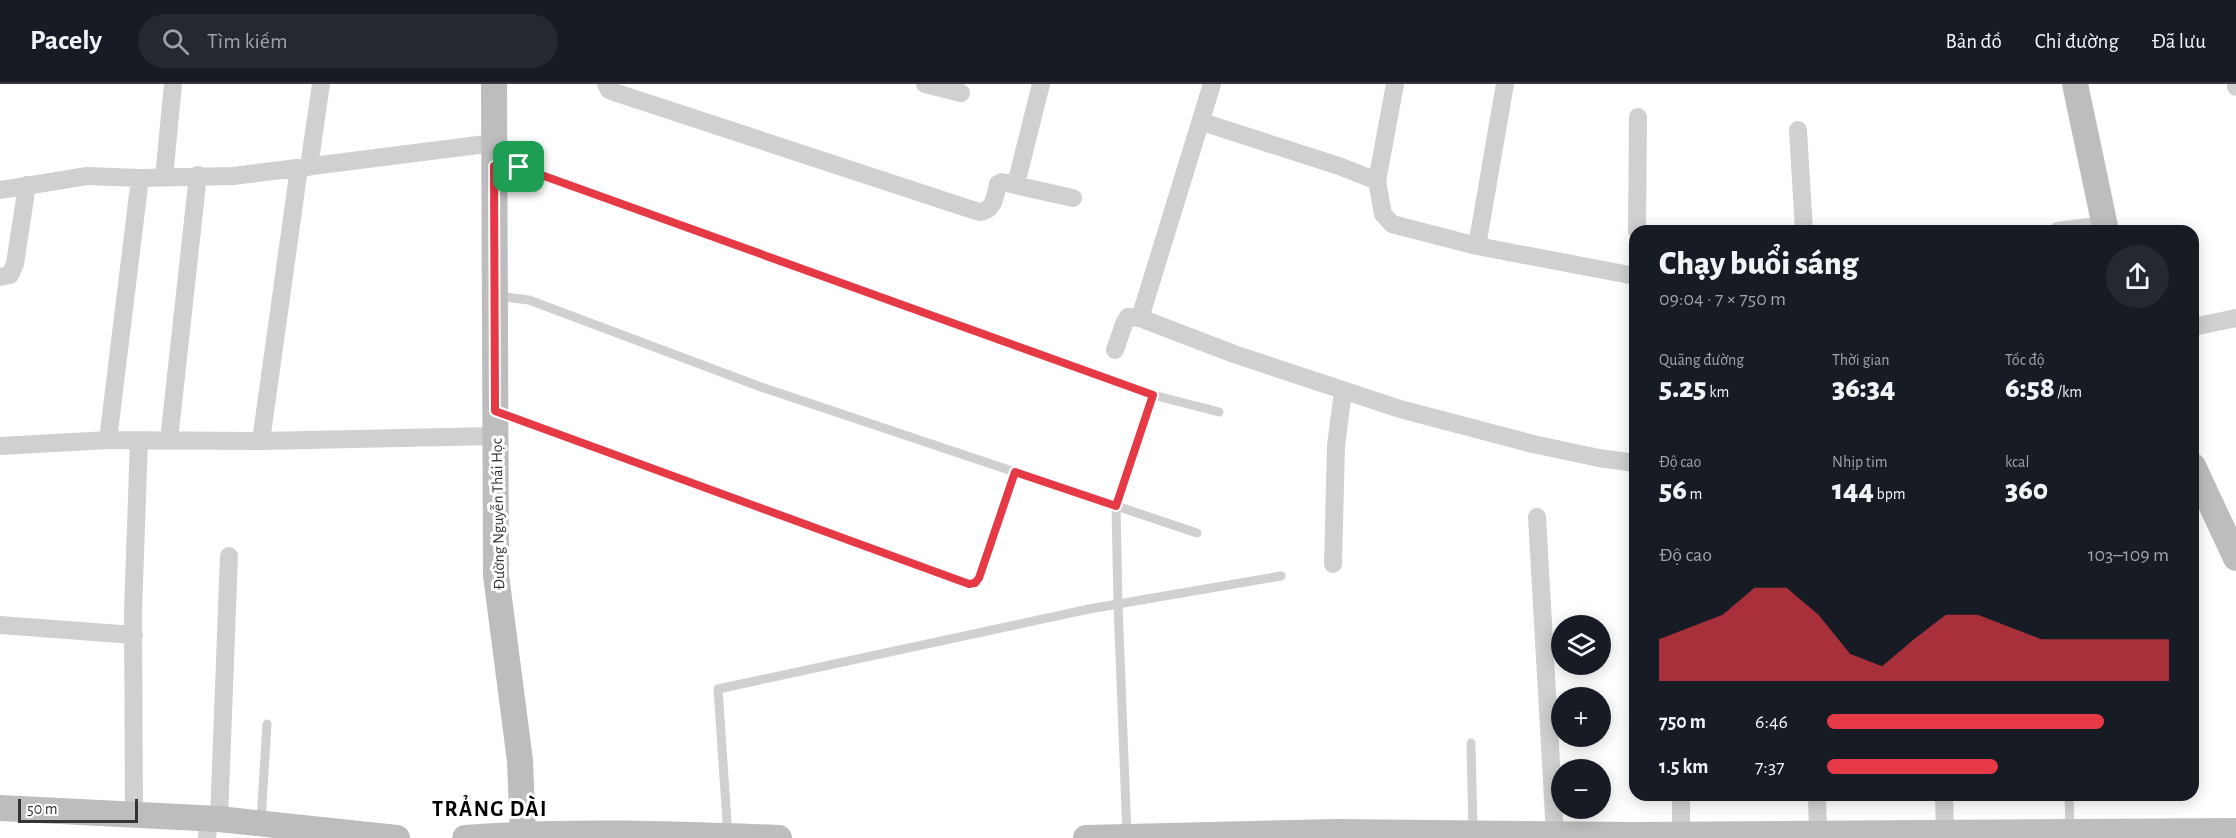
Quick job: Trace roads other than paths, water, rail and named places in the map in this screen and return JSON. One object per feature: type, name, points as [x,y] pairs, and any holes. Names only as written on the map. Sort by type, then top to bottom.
[{"type":"street","points":[[164,177],[173,84]]},
{"type":"street","points":[[261,441],[304,167],[321,84]]},
{"type":"street","name":"Đường Nguyễn Thái Học","points":[[494,84],[496,575],[520,761],[523,834]]},
{"type":"street","points":[[606,84],[609,90],[617,93],[979,212],[986,212],[992,206],[1002,182],[1073,198]]},
{"type":"street","points":[[925,84],[961,93]]},
{"type":"street","points":[[1016,184],[1041,84]]},
{"type":"street","points":[[1140,318],[1212,84]]},
{"type":"street","points":[[1395,84],[1377,181],[1383,214],[1392,224],[1542,260],[1629,275]]},
{"type":"street","points":[[1477,246],[1505,84]]},
{"type":"street","points":[[2075,84],[2104,225]]},
{"type":"street","points":[[1637,225],[1638,117]]},
{"type":"street","points":[[1202,122],[1339,166],[1377,181]]},
{"type":"street","points":[[1798,130],[1803,225]]},
{"type":"street","points":[[0,190],[87,176],[140,178],[232,176],[304,167],[494,154]]},
{"type":"street","points":[[169,440],[198,175]]},
{"type":"street","points":[[108,440],[140,178]]},
{"type":"street","points":[[0,277],[10,275],[15,264],[27,185]]},
{"type":"street","points":[[1114,350],[1128,317],[1140,318],[1234,354],[1400,409],[1516,440],[1629,462]]},
{"type":"street","points":[[2199,326],[2236,318]]},
{"type":"street","points":[[1333,564],[1336,446],[1343,391]]},
{"type":"street","points":[[0,446],[108,440],[261,441],[495,436]]},
{"type":"street","points":[[134,815],[133,612],[139,440]]},
{"type":"street","points":[[2199,479],[2236,558]]},
{"type":"street","points":[[1537,517],[1555,834]]},
{"type":"street","points":[[212,825],[229,556]]},
{"type":"street","points":[[0,625],[134,635]]},
{"type":"street","points":[[1681,801],[1681,834]]},
{"type":"street","points":[[1816,801],[1818,834]]},
{"type":"street","points":[[1944,801],[1945,833]]},
{"type":"street","points":[[0,808],[134,815],[212,825],[261,824],[397,838]]},
{"type":"street","points":[[1086,838],[1473,833],[1818,834],[2236,831]]},
{"type":"street","points":[[465,838],[523,834],[779,838]]},
{"type":"lane","points":[[494,154],[519,167],[1153,395],[1219,412]]},
{"type":"lane","points":[[495,296],[529,300],[761,387],[1197,534]]},
{"type":"lane","points":[[1128,836],[1116,506],[1153,395]]},
{"type":"lane","points":[[495,411],[969,584],[975,583],[979,578],[1015,472]]},
{"type":"lane","points":[[728,836],[718,689],[1089,609],[1281,576]]},
{"type":"lane","points":[[261,824],[267,724]]},
{"type":"lane","points":[[1471,743],[1473,833]]},
{"type":"lane","points":[[2069,801],[2070,832]]},
{"type":"district","name":"TRẢNG DÀI","points":[[490,808]]}]
